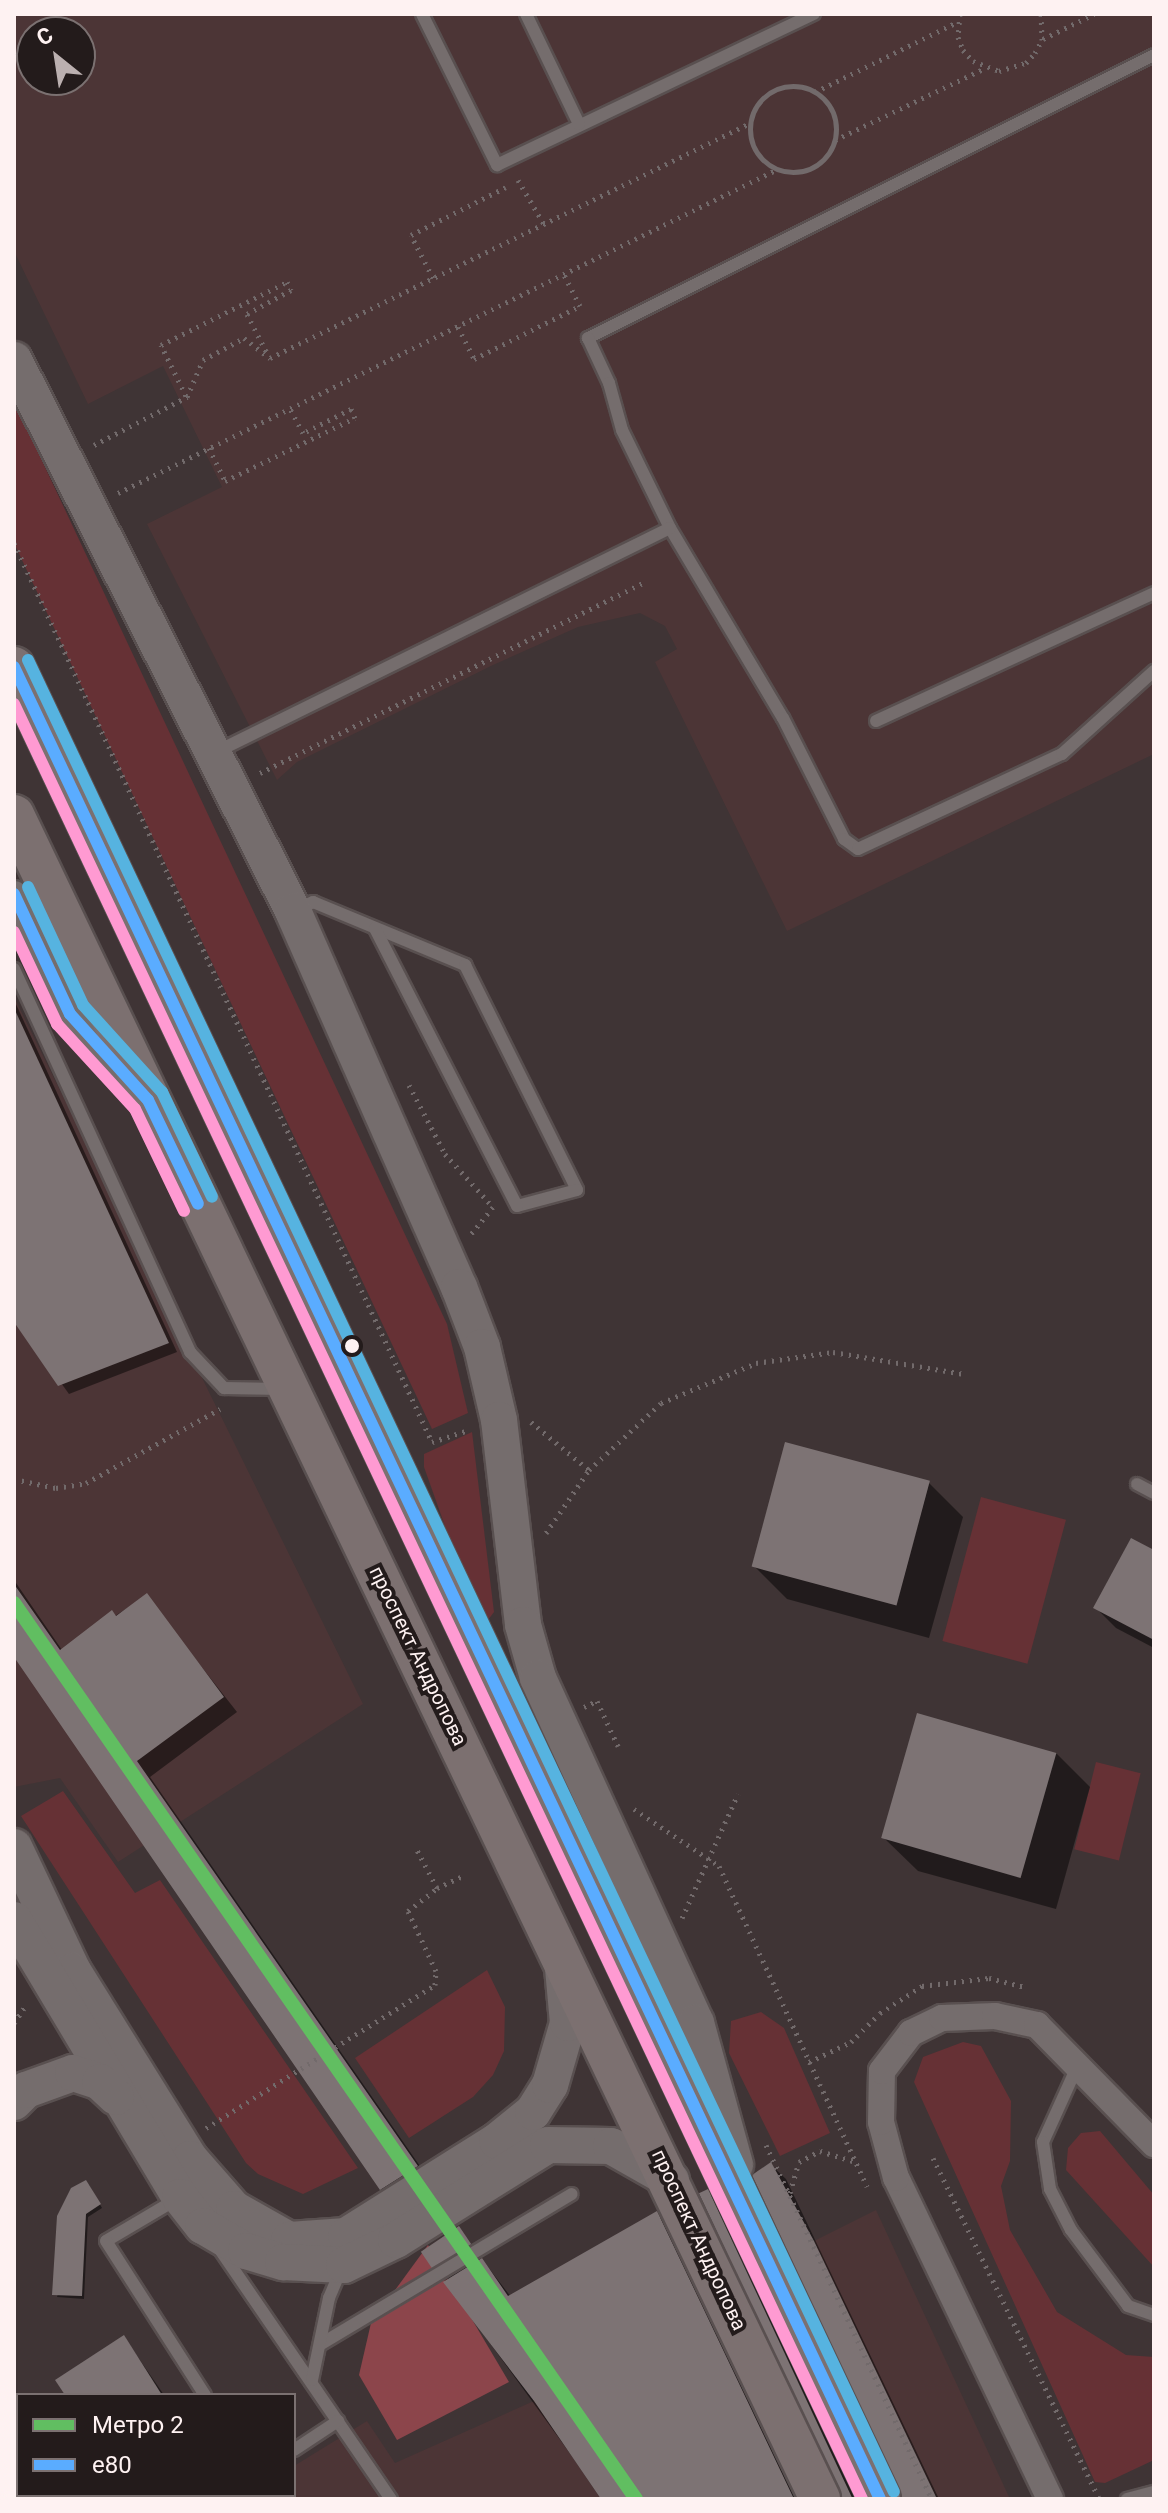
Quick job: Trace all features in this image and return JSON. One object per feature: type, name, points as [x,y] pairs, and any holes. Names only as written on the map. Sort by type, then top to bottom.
[{"type":"main road","points":[[14,667],[880,2499]]},
{"type":"main road","name":"проспект Андропова","points":[[14,815],[148,1100],[562,1951],[820,2499]]},
{"type":"street","points":[[14,360],[293,911],[459,1287],[482,1347],[499,1420],[523,1625],[538,1678],[696,2023],[757,2243]]},
{"type":"street","points":[[14,894],[70,1014],[148,1100]]},
{"type":"street","points":[[14,1847],[73,1971],[190,2159],[234,2209],[289,2240],[320,2241],[346,2236],[497,2141],[533,2112],[550,2085],[568,2023],[562,1951]]},
{"type":"street","points":[[19,1938],[49,1953],[73,1971]]},
{"type":"street","points":[[19,1938],[180,2197],[203,2226],[246,2251],[283,2262],[344,2265],[396,2240],[548,2145],[611,2146],[671,2180]]},
{"type":"street","points":[[1050,2499],[896,2178],[881,2122],[882,2071],[911,2033],[942,2018],[995,2016],[1037,2025],[1154,2144]]},
{"type":"street","points":[[14,2102],[26,2090],[73,2073],[100,2082],[122,2103]]},
{"type":"lane","points":[[422,14],[497,165],[814,14]]},
{"type":"lane","points":[[526,14],[579,124]]},
{"type":"lane","points":[[1154,55],[588,338],[609,383],[622,430],[670,528],[783,718],[844,839],[858,849],[1062,754],[1154,671]]},
{"type":"lane","points":[[213,753],[670,528]]},
{"type":"lane","points":[[876,721],[1154,593]]},
{"type":"lane","points":[[293,911],[313,902],[465,965],[577,1190],[517,1206],[375,928]]},
{"type":"lane","points":[[14,969],[190,1352],[224,1388],[253,1392],[288,1388]]},
{"type":"lane","points":[[1137,1484],[1154,1493]]},
{"type":"lane","points":[[1077,2067],[1043,2142],[1050,2189],[1071,2230],[1128,2306],[1154,2315]]},
{"type":"lane","points":[[321,2344],[572,2194]]},
{"type":"lane","points":[[180,2197],[106,2241],[204,2393]]},
{"type":"lane","points":[[312,2380],[329,2298],[344,2265],[381,2214]]},
{"type":"lane","points":[[203,2226],[312,2380],[391,2499]]},
{"type":"lane","points":[[296,2449],[338,2421]]},
{"type":"lane","points":[[1127,2499],[1154,2492]]},
{"type":"path","points":[[960,14],[957,22],[963,50],[985,68]]},
{"type":"path","points":[[1041,14],[1042,40]]},
{"type":"path","points":[[835,141],[833,113],[815,92],[803,87],[775,90],[754,109],[750,123],[756,152],[778,169],[792,172],[819,164],[835,141],[985,68],[1013,69],[1026,63],[1042,40],[1094,14]]},
{"type":"path","points":[[815,92],[957,22]]},
{"type":"path","points":[[270,358],[750,123]]},
{"type":"path","points":[[105,499],[778,169]]},
{"type":"path","points":[[433,278],[411,235],[520,179],[544,224]]},
{"type":"path","points":[[458,327],[474,359],[580,306],[564,275]]},
{"type":"path","points":[[187,397],[161,345],[287,282],[291,290],[247,314],[270,358]]},
{"type":"path","points":[[80,452],[187,397],[203,360],[244,338],[270,358]]},
{"type":"path","points":[[209,448],[225,481],[355,418],[351,409],[303,433],[290,409]]},
{"type":"path","points":[[14,543],[432,1442],[499,1420]]},
{"type":"path","points":[[248,779],[644,582]]},
{"type":"path","points":[[543,1536],[589,1470],[661,1403],[756,1363],[833,1352],[964,1374]]},
{"type":"path","points":[[14,1479],[56,1488],[86,1483],[230,1404]]},
{"type":"path","points":[[597,1701],[618,1746]]},
{"type":"path","points":[[680,1923],[738,1794]]},
{"type":"path","points":[[630,1806],[719,1866],[870,2193]]},
{"type":"path","points":[[416,1848],[437,1888]]},
{"type":"path","points":[[200,2132],[435,1985],[436,1971],[408,1911],[437,1888],[465,1875]]},
{"type":"path","points":[[14,2023],[33,1994]]},
{"type":"path","points":[[763,2139],[932,2499]]},
{"type":"path","points":[[789,2195],[799,2162],[820,2151],[856,2163]]},
{"type":"path","points":[[933,2158],[1099,2499]]},
{"type":"shaded area","points":[[14,14],[1154,14],[1154,754],[787,931],[655,662],[677,649],[665,626],[640,613],[578,627],[493,665],[297,762],[277,780],[147,524],[222,487],[163,366],[88,404],[14,251]]},
{"type":"shaded area","points":[[14,401],[447,1324],[468,1413],[432,1429],[14,543]]},
{"type":"shaded area","points":[[14,997],[363,1704],[118,1862],[60,1778],[14,1787]]},
{"type":"shaded area","points":[[472,1432],[494,1612],[488,1620],[451,1543],[424,1467],[424,1454]]},
{"type":"shaded area","points":[[981,1497],[1066,1520],[1027,1664],[942,1641]]},
{"type":"shaded area","points":[[1096,1762],[1141,1773],[1119,1860],[1074,1849]]},
{"type":"shaded area","points":[[63,1791],[135,1893],[160,1880],[358,2168],[303,2194],[258,2174],[246,2163],[21,1816]]},
{"type":"shaded area","points":[[487,1970],[505,2007],[504,2051],[493,2075],[473,2097],[409,2138],[355,2058]]},
{"type":"shaded area","points":[[761,2012],[784,2028],[830,2133],[780,2156],[729,2053],[731,2021]]},
{"type":"shaded area","points":[[963,2042],[981,2046],[1011,2101],[1010,2161],[1001,2186],[1010,2230],[1057,2312],[1126,2355],[1154,2357],[1154,2460],[1105,2483],[1095,2482],[914,2082],[923,2057]]},
{"type":"shaded area","points":[[1100,2131],[1154,2195],[1154,2267],[1066,2170],[1068,2148],[1081,2133]]},
{"type":"shaded area","points":[[876,2210],[1010,2499],[937,2499],[814,2241]]},
{"type":"shaded area","points":[[428,2245],[509,2382],[397,2440],[359,2375],[371,2323]]},
{"type":"shaded area","points":[[534,2401],[601,2499],[242,2499],[296,2497],[296,2465],[367,2421],[395,2463]]},
{"type":"building","points":[[14,1008],[169,1343],[58,1386],[14,1322]]},
{"type":"building","points":[[785,1442],[930,1481],[897,1605],[752,1567]]},
{"type":"building","points":[[1131,1538],[1154,1550],[1154,1640],[1093,1608]]},
{"type":"building","points":[[14,1584],[60,1650],[112,1610],[116,1616],[147,1593],[224,1697],[137,1761],[418,2166],[380,2190],[14,1657]]},
{"type":"building","points":[[917,1713],[1056,1753],[1021,1878],[881,1838]]},
{"type":"building","points":[[771,2162],[814,2241],[937,2499],[903,2499],[752,2175]]},
{"type":"building","points":[[86,2180],[101,2204],[86,2214],[82,2296],[52,2295],[57,2216],[71,2188]]},
{"type":"building","points":[[708,2189],[853,2499],[842,2499],[699,2193]]},
{"type":"building","points":[[657,2211],[794,2499],[601,2499],[534,2401],[443,2282],[482,2258],[508,2296]]},
{"type":"building","points":[[459,2226],[471,2244],[433,2270],[421,2252]]},
{"type":"building","points":[[124,2335],[161,2393],[64,2393],[55,2380]]},
{"type":"metro line","name":"2","points":[[14,1603],[636,2499]]},
{"type":"transit line","points":[[28,660],[894,2492]]},
{"type":"transit line","name":"е80","points":[[14,667],[880,2499]]},
{"type":"transit line","points":[[14,704],[862,2499]]},
{"type":"transit line","points":[[28,887],[83,1005],[162,1092],[212,1197]]},
{"type":"transit line","name":"е80","points":[[14,894],[70,1014],[148,1100],[198,1204]]},
{"type":"transit line","points":[[14,932],[57,1024],[135,1109],[184,1211]]}]
